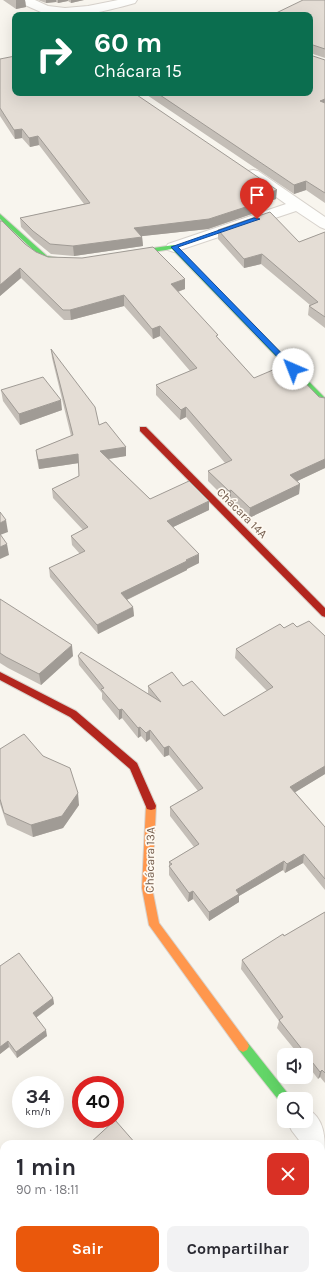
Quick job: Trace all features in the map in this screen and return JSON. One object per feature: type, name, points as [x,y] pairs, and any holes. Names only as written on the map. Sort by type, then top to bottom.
[{"type":"street","points":[[25,0],[45,9],[62,11],[90,9],[131,0]]},
{"type":"street","points":[[238,165],[325,224]]},
{"type":"street","points":[[115,256],[174,247],[298,205]]},
{"type":"street","points":[[0,216],[45,258],[60,262],[79,262]]},
{"type":"street","points":[[174,247],[325,402]]},
{"type":"street","name":"Chácara 14A","points":[[143,429],[325,614]]},
{"type":"street","name":"Chácara 13A","points":[[0,676],[73,714],[134,766],[151,806],[148,888],[154,925],[242,1045],[279,1092]]},
{"type":"street","points":[[308,1128],[318,1140]]},
{"type":"building","points":[[303,0],[325,0],[325,49],[313,45],[313,12],[278,12]]},
{"type":"building","points":[[313,56],[325,60],[325,99],[320,101],[325,103],[325,193],[306,181],[294,185],[161,96],[313,96]]},
{"type":"building","points":[[12,57],[12,96],[138,96],[277,190],[256,197],[261,202],[209,219],[134,228],[142,237],[73,246],[50,244],[33,231],[20,218],[90,203],[38,136],[29,138],[22,129],[14,130],[0,108],[0,59]]},
{"type":"building","points":[[270,212],[299,242],[325,232],[325,317],[309,306],[318,302],[262,254],[244,259],[218,230]]},
{"type":"building","points":[[0,221],[2,221],[25,244],[36,252],[48,257],[82,258],[153,247],[185,279],[171,284],[218,335],[216,336],[254,378],[287,364],[319,397],[325,398],[325,459],[290,475],[300,484],[250,508],[208,471],[232,460],[186,407],[181,410],[156,385],[197,368],[160,326],[152,329],[124,295],[70,310],[63,310],[20,268],[0,285]]},
{"type":"building","points":[[51,349],[95,407],[99,425],[106,422],[126,447],[100,451],[150,499],[189,481],[209,501],[167,521],[199,554],[121,593],[133,607],[97,625],[49,568],[85,551],[71,536],[88,527],[52,489],[79,476],[78,454],[38,460],[36,450],[73,435]]},
{"type":"building","points":[[43,377],[61,400],[19,414],[1,390]]},
{"type":"building","points":[[0,512],[6,520],[0,523]]},
{"type":"building","points":[[0,534],[7,544],[0,547]]},
{"type":"building","points":[[0,599],[72,645],[39,674],[6,657],[0,653]]},
{"type":"building","points":[[309,621],[325,636],[325,766],[290,787],[325,827],[325,879],[304,854],[287,864],[284,861],[236,890],[239,894],[209,912],[193,891],[189,893],[169,866],[172,864],[169,862],[199,844],[170,807],[203,788],[169,746],[164,748],[150,730],[146,733],[140,727],[138,728],[122,709],[119,710],[101,689],[104,688],[78,656],[81,652],[161,702],[148,686],[172,672],[183,686],[192,681],[224,716],[273,687],[236,649],[280,624],[284,628],[293,623],[297,627]]},
{"type":"building","points":[[24,734],[43,756],[70,768],[78,793],[62,816],[31,825],[4,813],[0,799],[0,749]]},
{"type":"building","points":[[325,912],[325,1073],[322,1070],[320,1072],[313,1063],[313,1048],[301,1048],[279,1020],[283,1017],[242,960],[283,934],[284,936]]},
{"type":"building","points":[[19,953],[53,998],[33,1013],[46,1030],[16,1052],[8,1041],[0,1047],[0,966]]},
{"type":"building","points":[[106,1128],[122,1128],[132,1140],[93,1140]]},
{"type":"traffic: fast","points":[[0,216],[45,258],[68,262]]},
{"type":"traffic: fast","points":[[126,254],[174,247],[325,402]]},
{"type":"traffic: fast","points":[[243,1046],[279,1092]]},
{"type":"traffic: slow","points":[[151,806],[147,888],[154,925],[243,1046]]},
{"type":"traffic: jam","points":[[143,429],[325,614]]},
{"type":"traffic: jam","points":[[0,676],[73,714],[134,766],[151,806]]},
{"type":"route","points":[[257,219],[174,247],[293,369]]}]
